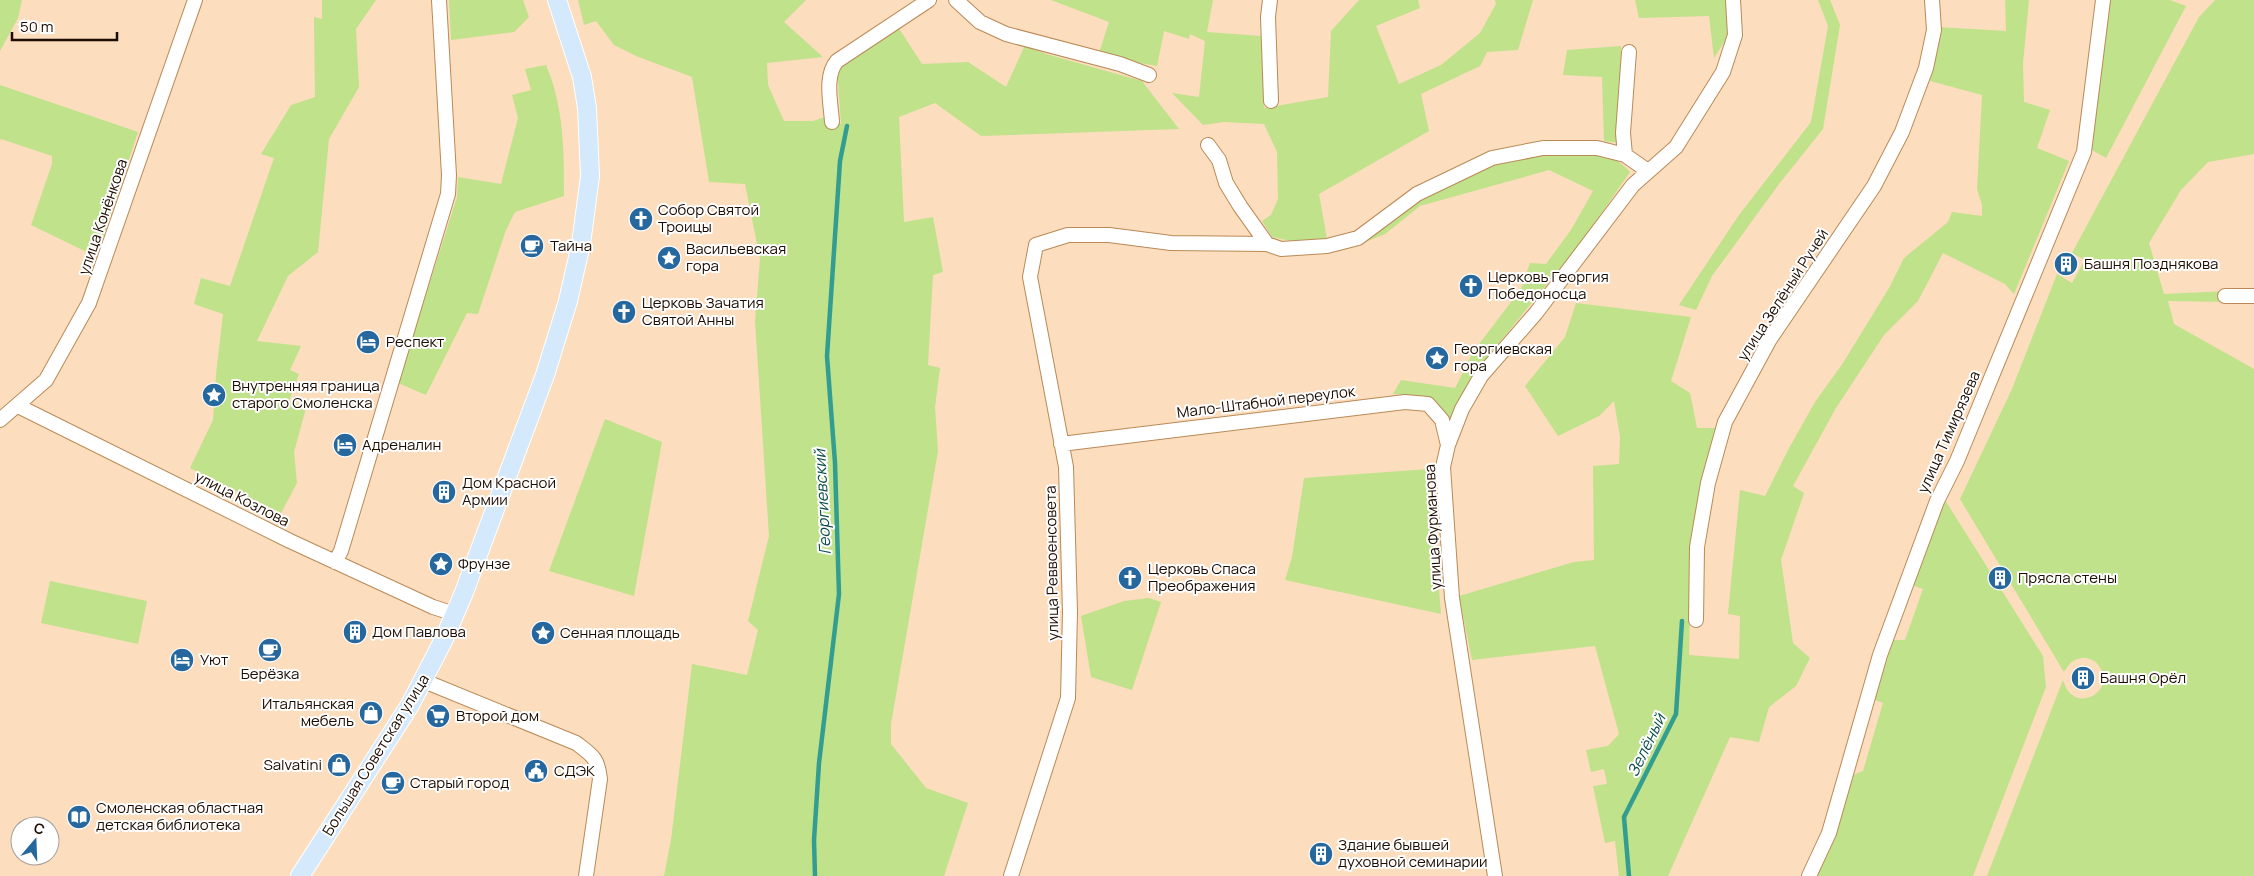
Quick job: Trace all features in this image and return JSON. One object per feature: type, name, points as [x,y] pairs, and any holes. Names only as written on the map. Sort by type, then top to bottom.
[{"type":"main road","name":"Большая Советская улица","points":[[300,876],[424,681],[454,614],[545,375],[568,301],[584,228],[590,176],[587,108],[582,77],[557,0]]},
{"type":"street","name":"улица Конёнкова","points":[[0,420],[46,380],[95,289],[195,0]]},
{"type":"street","points":[[335,562],[340,551],[448,194],[449,166],[440,0]]},
{"type":"street","points":[[832,122],[830,81],[833,66],[837,61],[929,0]]},
{"type":"street","points":[[956,0],[980,22],[1006,34],[1120,64],[1149,75]]},
{"type":"street","points":[[1270,0],[1268,17],[1271,101]]},
{"type":"street","name":"улица Фурманова","points":[[1495,876],[1452,598],[1443,467],[1448,445],[1462,409],[1481,376],[1536,313],[1633,185],[1676,147],[1723,72],[1735,36],[1733,0]]},
{"type":"street","name":"улица Зелёный Ручей","points":[[1696,620],[1697,547],[1708,482],[1725,422],[1770,339],[1874,186],[1902,132],[1926,68],[1934,30],[1932,0]]},
{"type":"street","name":"улица Тимирязева","points":[[1809,876],[1829,833],[1880,655],[1937,501],[1957,461],[2084,152],[2103,0]]},
{"type":"street","points":[[1625,155],[1623,133],[1629,52]]},
{"type":"street","points":[[1208,145],[1219,160],[1226,183],[1240,206],[1267,244],[1281,249],[1327,246],[1358,238],[1417,194],[1492,158],[1543,148],[1597,148],[1625,155],[1648,171]]},
{"type":"street","name":"улица Реввоенсовета","points":[[1011,876],[1068,698],[1070,593],[1066,467],[1030,277],[1036,245],[1068,235],[1110,235],[1171,243],[1267,244]]},
{"type":"street","points":[[2225,296],[2254,296]]},
{"type":"street","name":"Мало-Штабной переулок","points":[[1061,444],[1405,402],[1428,404],[1442,420],[1448,445]]},
{"type":"street","name":"улица Козлова","points":[[18,406],[335,562],[433,607],[454,614]]},
{"type":"street","points":[[424,681],[576,743],[595,757],[600,779],[586,876]]},
{"type":"green space","points":[[0,0],[22,0],[18,18],[0,51]]},
{"type":"green space","points":[[322,0],[376,0],[356,29],[359,87],[329,139],[318,252],[288,276],[257,341],[301,346],[290,370],[299,374],[289,401],[306,408],[294,452],[297,483],[281,513],[190,468],[213,420],[223,314],[194,304],[201,278],[230,286],[274,158],[261,154],[291,105],[315,97],[314,17],[322,19]]},
{"type":"green space","points":[[449,0],[523,0],[529,17],[514,32],[451,40]]},
{"type":"green space","points":[[578,0],[806,0],[784,22],[823,57],[767,63],[768,85],[784,121],[813,121],[825,117],[841,124],[837,68],[898,27],[922,64],[968,62],[1006,87],[1025,45],[1046,54],[1142,81],[1179,129],[981,136],[935,103],[899,117],[904,222],[933,217],[943,272],[933,275],[928,365],[940,368],[935,407],[938,451],[891,724],[891,744],[926,788],[968,803],[944,876],[664,876],[671,840],[692,664],[747,675],[758,630],[748,621],[769,536],[755,321],[760,259],[745,184],[709,182],[692,77],[636,56],[614,45],[596,21],[584,25]]},
{"type":"green space","points":[[1051,0],[1213,0],[1207,32],[1261,36],[1264,108],[1328,97],[1331,31],[1359,0],[1418,0],[1420,8],[1376,26],[1399,84],[1441,65],[1480,33],[1496,4],[1495,0],[1533,0],[1518,50],[1487,52],[1480,66],[1421,94],[1429,131],[1319,194],[1327,239],[1291,241],[1272,237],[1262,221],[1271,215],[1278,199],[1277,152],[1264,124],[1224,122],[1203,125],[1172,93],[1199,97],[1205,41],[1190,34],[1189,39],[1164,31],[1157,66],[1098,56],[1109,22]]},
{"type":"green space","points":[[1635,0],[1727,0],[1728,36],[1714,58],[1709,16],[1639,18]]},
{"type":"green space","points":[[1818,0],[1830,0],[1840,25],[1823,129],[1779,184],[1712,276],[1696,310],[1679,305],[1739,215],[1811,122],[1828,26]]},
{"type":"green space","points":[[2005,0],[2029,0],[2023,63],[2024,102],[2050,110],[2037,148],[2069,161],[2014,294],[2005,284],[1943,253],[1918,301],[1884,335],[1836,408],[1793,486],[1804,493],[1781,560],[1793,643],[1810,658],[1796,686],[1769,707],[1759,742],[1730,737],[1668,876],[1619,876],[1615,841],[1605,843],[1593,786],[1607,784],[1604,769],[1591,772],[1586,750],[1608,746],[1619,734],[1595,646],[1472,660],[1459,596],[1574,562],[1594,560],[1593,466],[1619,464],[1620,437],[1614,401],[1599,416],[1558,436],[1525,386],[1565,337],[1576,303],[1691,317],[1671,381],[1690,393],[1697,428],[1716,428],[1701,481],[1691,544],[1689,655],[1739,659],[1740,616],[1728,614],[1740,490],[1765,496],[1815,402],[1843,363],[1889,288],[1904,258],[1948,222],[1952,212],[1982,216],[1982,205],[1977,189],[1982,95],[1930,81],[1937,48],[1938,27],[2006,31]]},
{"type":"green space","points":[[2110,0],[2170,0],[2186,6],[2106,158],[2090,149]]},
{"type":"green space","points":[[2215,0],[2254,0],[2254,154],[2208,162],[2181,190],[2149,243],[2164,294],[2228,291],[2229,302],[2168,301],[2174,324],[2254,369],[2254,876],[1987,876],[2063,680],[2068,691],[2076,697],[2084,698],[2092,696],[2099,691],[2103,684],[2103,675],[2096,663],[2086,658],[2079,658],[2073,661],[2064,672],[1960,499],[2012,389],[2057,274],[2072,283],[2085,260],[2072,253],[2199,17]]},
{"type":"green space","points":[[1621,46],[1619,143],[1604,141],[1602,77],[1563,75],[1567,50]]},
{"type":"green space","points":[[546,65],[560,113],[564,196],[515,212],[506,230],[478,314],[467,313],[426,395],[398,383],[457,197],[458,177],[501,184],[518,118],[512,95],[531,90],[525,69]]},
{"type":"green space","points":[[0,85],[138,132],[97,257],[31,225],[52,164],[52,156],[1,139],[0,141]]},
{"type":"green space","points":[[1577,152],[1601,155],[1612,158],[1630,172],[1583,240],[1476,371],[1451,425],[1441,407],[1435,402],[1413,395],[1393,394],[1401,380],[1455,388],[1473,352],[1521,289],[1530,263],[1546,264],[1571,230],[1593,191],[1549,170],[1420,206],[1385,234],[1363,243],[1418,199],[1493,163],[1542,153]]},
{"type":"green space","points":[[605,419],[662,442],[634,596],[549,571]]},
{"type":"green space","points":[[1429,469],[1441,614],[1285,580],[1292,557],[1304,478]]},
{"type":"green space","points":[[1945,500],[2043,656],[2046,687],[1973,876],[1813,876],[1853,775],[1863,771],[1883,703],[1875,700],[1893,640],[1905,640],[1923,589],[1912,585]]},
{"type":"green space","points":[[50,581],[147,601],[138,644],[41,623]]},
{"type":"green space","points":[[1149,598],[1161,602],[1132,690],[1091,677],[1081,616],[1124,601]]},
{"type":"waterway","name":"Георгиевский","points":[[815,876],[814,840],[819,763],[839,594],[835,463],[827,356],[840,161],[847,126]]},
{"type":"waterway","name":"Зелёный","points":[[1629,876],[1624,817],[1676,714],[1682,621]]},
{"type":"place","name":"Собор Святой Троицы","points":[[641,219]]},
{"type":"place","name":"Тайна","points":[[532,246]]},
{"type":"place","name":"Васильевская гора","points":[[669,258]]},
{"type":"place","name":"Башня Позднякова","points":[[2066,264]]},
{"type":"place","name":"Церковь Георгия Победоносца","points":[[1471,286]]},
{"type":"place","name":"Церковь Зачатия Святой Анны","points":[[624,312]]},
{"type":"place","name":"Респект","points":[[368,342]]},
{"type":"place","name":"Георгиевская гора","points":[[1437,358]]},
{"type":"place","name":"Внутренняя граница старого Смоленска","points":[[214,395]]},
{"type":"place","name":"Адреналин","points":[[345,445]]},
{"type":"place","name":"Дом Красной Армии","points":[[444,492]]},
{"type":"place","name":"Фрунзе","points":[[441,564]]},
{"type":"place","name":"Церковь Спаса Преображения","points":[[1130,578]]},
{"type":"place","name":"Прясла стены","points":[[2000,578]]},
{"type":"place","name":"Дом Павлова","points":[[355,632]]},
{"type":"place","name":"Сенная площадь","points":[[543,633]]},
{"type":"place","name":"Берёзка","points":[[270,650]]},
{"type":"place","name":"Уют","points":[[182,660]]},
{"type":"place","name":"Башня Орёл","points":[[2083,678]]},
{"type":"place","name":"Итальянская мебель","points":[[371,713]]},
{"type":"place","name":"Второй дом","points":[[438,716]]},
{"type":"place","name":"Salvatini","points":[[339,765]]},
{"type":"place","name":"СДЭК","points":[[536,771]]},
{"type":"place","name":"Старый город","points":[[393,783]]},
{"type":"place","name":"Смоленская областная детская библиотека","points":[[79,817]]},
{"type":"place","name":"Здание бывшей духовной семинарии","points":[[1321,854]]}]
